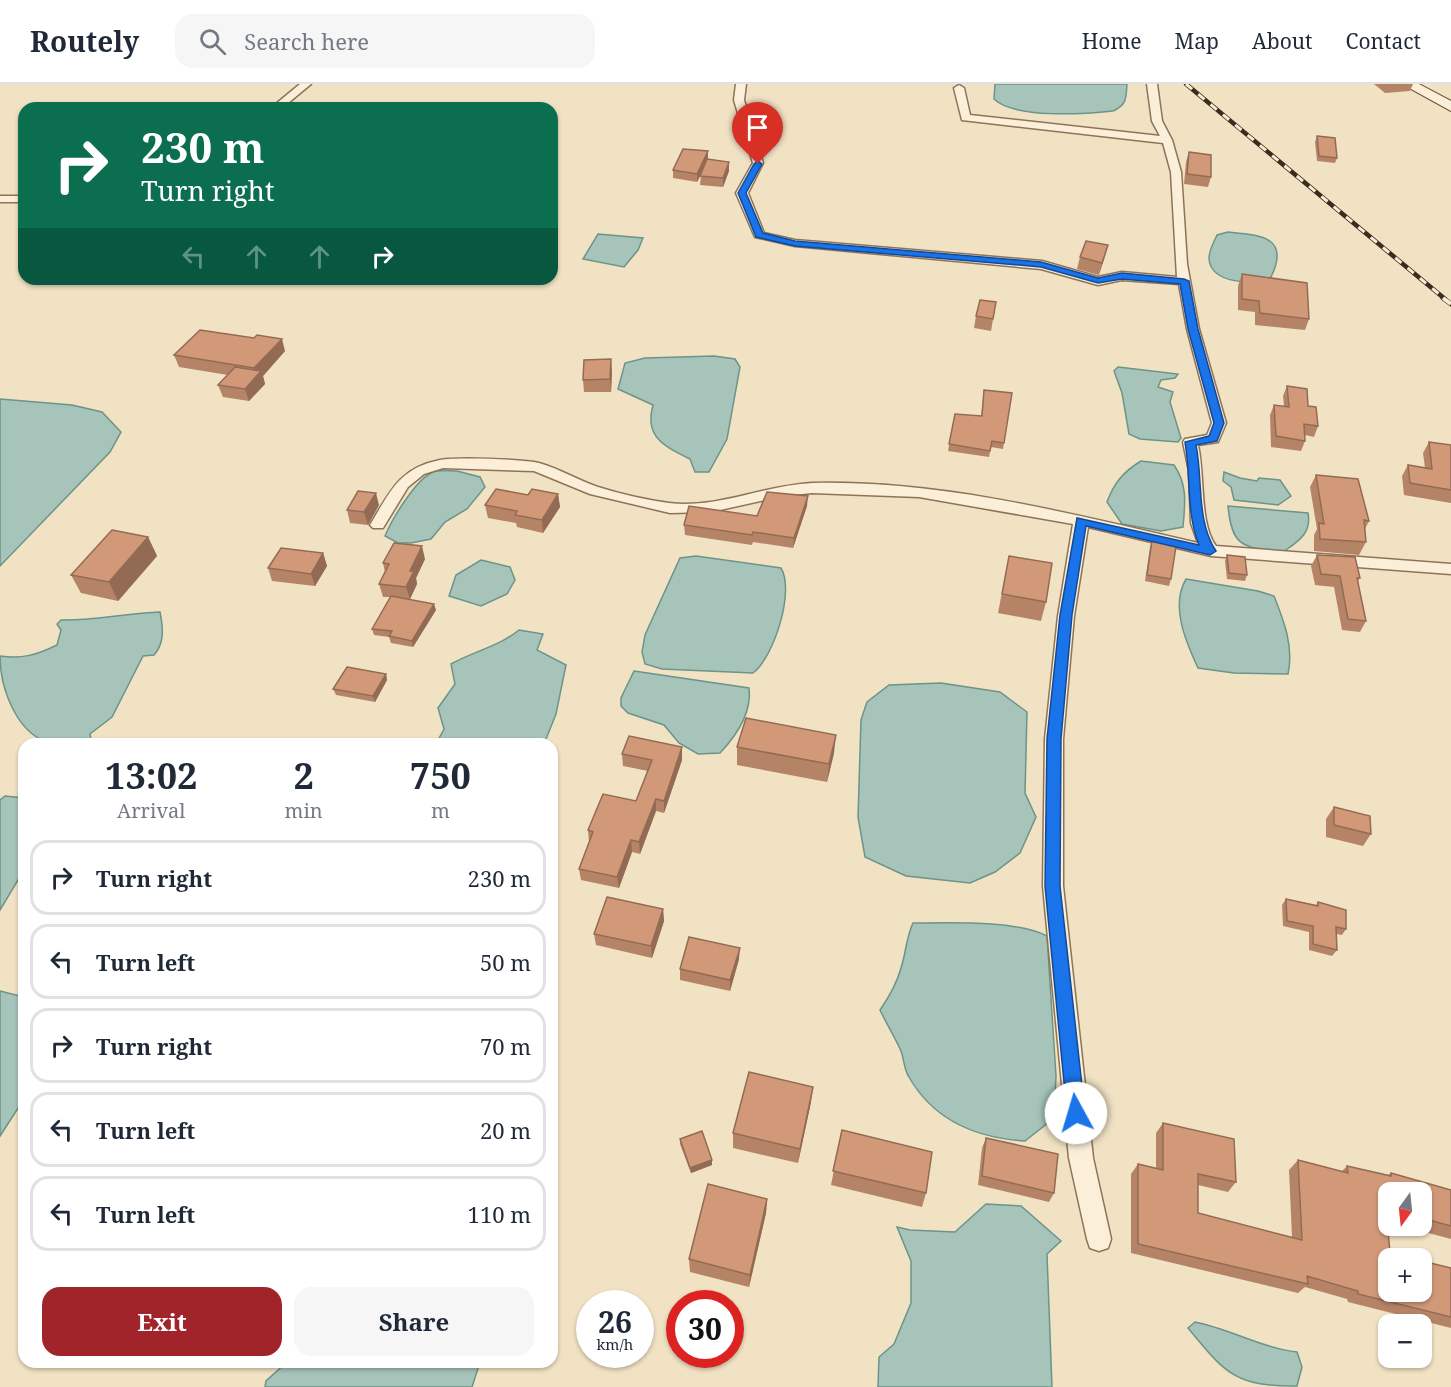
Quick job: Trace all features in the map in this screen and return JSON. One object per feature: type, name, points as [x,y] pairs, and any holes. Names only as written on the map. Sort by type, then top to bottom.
[{"type":"main road","points":[[1409,84],[1451,107]]},
{"type":"street","points":[[284,102],[306,84]]},
{"type":"street","points":[[741,84],[739,100],[758,164],[742,193],[759,235],[795,243],[1041,265],[1098,280],[1122,276],[1184,281]]},
{"type":"street","points":[[1152,84],[1157,121],[1167,140],[1176,172],[1184,281],[1193,329],[1219,423],[1213,439],[1190,442],[1196,471],[1197,511],[1204,543],[1210,551]]},
{"type":"street","points":[[959,88],[966,118],[1167,140]]},
{"type":"street","points":[[0,199],[18,200]]},
{"type":"street","points":[[378,525],[402,484],[419,471],[442,464],[536,467],[602,494],[670,508],[711,507],[812,488],[919,492],[1081,521],[1210,551],[1304,560],[1451,569]]},
{"type":"street","points":[[1081,521],[1066,615],[1054,739],[1053,886],[1081,1158],[1099,1239]]},
{"type":"water","points":[[995,84],[1127,84],[1125,100],[1118,109],[1113,111],[1051,114],[1018,110],[1004,105],[994,99]]},
{"type":"water","points":[[1228,232],[1269,240],[1277,253],[1271,277],[1255,281],[1234,281],[1225,278],[1211,267],[1210,252],[1217,235]]},
{"type":"water","points":[[598,234],[643,238],[638,250],[624,267],[583,259]]},
{"type":"water","points":[[714,356],[735,359],[740,367],[727,439],[709,472],[695,472],[690,459],[664,445],[654,433],[651,425],[653,405],[618,389],[625,363],[645,358]]},
{"type":"water","points":[[1118,367],[1178,374],[1175,378],[1161,380],[1158,387],[1173,392],[1170,402],[1181,438],[1178,442],[1140,439],[1129,434],[1122,393],[1114,371]]},
{"type":"water","points":[[0,399],[72,405],[102,412],[121,432],[110,452],[0,566]]},
{"type":"water","points":[[1141,461],[1174,465],[1184,487],[1183,527],[1161,531],[1122,524],[1107,502],[1120,478]]},
{"type":"water","points":[[439,471],[457,471],[480,477],[485,487],[467,509],[445,522],[431,539],[398,543],[385,536],[405,500],[426,476]]},
{"type":"water","points":[[1224,472],[1257,481],[1259,478],[1280,480],[1291,496],[1278,505],[1234,500],[1231,487],[1223,481]]},
{"type":"water","points":[[1228,506],[1308,513],[1308,527],[1302,537],[1283,552],[1250,547],[1242,543],[1233,531]]},
{"type":"water","points":[[696,556],[781,568],[785,578],[785,592],[780,623],[768,653],[753,673],[662,669],[645,664],[642,652],[645,635],[680,558]]},
{"type":"water","points":[[481,560],[510,567],[515,580],[507,594],[481,606],[449,596],[456,575]]},
{"type":"water","points":[[1186,579],[1258,591],[1274,596],[1289,644],[1288,674],[1234,673],[1198,668],[1185,636],[1180,612],[1181,590]]},
{"type":"water","points":[[160,612],[162,635],[160,645],[154,655],[143,656],[112,717],[90,734],[91,738],[39,738],[30,732],[13,710],[7,696],[0,656],[29,655],[57,645],[61,630],[57,624],[61,620]]},
{"type":"water","points":[[519,630],[543,634],[537,650],[566,665],[556,714],[546,738],[439,738],[444,729],[438,708],[455,684],[451,664]]},
{"type":"water","points":[[634,671],[749,688],[748,706],[742,723],[720,753],[698,754],[679,743],[664,725],[628,713],[621,706],[621,698]]},
{"type":"water","points":[[941,683],[1000,692],[1027,712],[1025,793],[1036,817],[1020,853],[995,872],[970,883],[906,876],[865,857],[858,817],[861,720],[867,702],[889,685]]},
{"type":"water","points":[[5,796],[18,797],[18,880],[0,910],[0,800]]},
{"type":"water","points":[[913,923],[1001,925],[1018,927],[1047,936],[1056,1076],[1054,1118],[1025,1141],[990,1136],[958,1124],[931,1105],[907,1074],[901,1051],[880,1010],[897,979]]},
{"type":"water","points":[[0,991],[18,996],[18,1108],[0,1136]]},
{"type":"water","points":[[986,1204],[1021,1206],[1061,1241],[1047,1254],[1052,1387],[878,1387],[879,1357],[894,1344],[911,1303],[911,1261],[897,1227],[910,1230],[955,1232]]},
{"type":"water","points":[[1195,1322],[1271,1347],[1297,1352],[1302,1367],[1297,1386],[1258,1383],[1232,1374],[1221,1366],[1188,1328]]},
{"type":"water","points":[[280,1368],[478,1368],[472,1387],[265,1387],[266,1381]]},
{"type":"building","points":[[1317,136],[1335,138],[1337,158],[1319,156]]},
{"type":"building","points":[[683,149],[708,151],[697,174],[673,170]]},
{"type":"building","points":[[1189,152],[1211,155],[1211,177],[1187,174]]},
{"type":"building","points":[[707,159],[729,162],[723,178],[700,176]]},
{"type":"building","points":[[1086,241],[1108,245],[1102,263],[1080,257]]},
{"type":"building","points":[[1242,274],[1307,283],[1309,319],[1260,313],[1259,301],[1242,299]]},
{"type":"building","points":[[980,300],[996,302],[993,319],[976,316]]},
{"type":"building","points":[[200,330],[254,338],[257,335],[282,339],[254,368],[174,355]]},
{"type":"building","points":[[611,359],[610,379],[583,380],[584,360]]},
{"type":"building","points":[[235,367],[261,371],[245,389],[218,385]]},
{"type":"building","points":[[1287,386],[1307,389],[1308,406],[1316,407],[1318,426],[1304,424],[1305,441],[1276,436],[1274,405],[1289,407]]},
{"type":"building","points":[[984,390],[1012,393],[1004,443],[992,441],[990,451],[949,444],[955,414],[982,416]]},
{"type":"building","points":[[1429,442],[1451,445],[1451,490],[1410,483],[1408,465],[1432,469]]},
{"type":"building","points":[[1316,475],[1358,479],[1369,521],[1364,520],[1366,542],[1320,539],[1319,523],[1324,524]]},
{"type":"building","points":[[496,489],[528,495],[532,489],[558,494],[542,520],[515,515],[517,511],[485,505]]},
{"type":"building","points":[[358,491],[376,493],[364,512],[347,510]]},
{"type":"building","points":[[767,492],[808,496],[794,538],[753,532],[752,535],[684,525],[689,506],[757,516]]},
{"type":"building","points":[[112,530],[148,537],[109,582],[71,575]]},
{"type":"building","points":[[1152,541],[1176,546],[1171,579],[1147,575]]},
{"type":"building","points":[[394,543],[422,546],[410,571],[414,571],[406,587],[379,584],[389,564],[383,563]]},
{"type":"building","points":[[281,548],[323,553],[311,574],[268,568]]},
{"type":"building","points":[[1227,555],[1245,557],[1247,575],[1229,573]]},
{"type":"building","points":[[1317,555],[1355,557],[1366,621],[1348,619],[1340,576],[1321,574]]},
{"type":"building","points":[[1009,556],[1052,563],[1046,602],[1002,594]]},
{"type":"building","points":[[391,596],[434,604],[412,641],[389,636],[392,631],[372,629]]},
{"type":"building","points":[[347,667],[386,674],[373,696],[333,689]]},
{"type":"building","points":[[746,718],[836,735],[829,764],[737,747]]},
{"type":"building","points":[[629,736],[682,747],[664,801],[656,799],[639,842],[631,840],[617,877],[579,869],[593,832],[588,830],[603,794],[636,801],[652,760],[622,754]]},
{"type":"building","points":[[1334,807],[1370,816],[1371,834],[1334,825]]},
{"type":"building","points":[[607,897],[663,909],[651,946],[594,934]]},
{"type":"building","points":[[1286,899],[1318,906],[1318,902],[1346,910],[1346,929],[1336,927],[1337,950],[1313,944],[1313,926],[1287,921]]},
{"type":"building","points":[[689,937],[740,948],[730,980],[680,969]]},
{"type":"building","points":[[749,1072],[813,1087],[800,1149],[733,1133]]},
{"type":"building","points":[[1163,1123],[1234,1139],[1236,1182],[1198,1174],[1198,1213],[1302,1240],[1298,1160],[1348,1173],[1347,1166],[1391,1176],[1391,1173],[1423,1182],[1378,1182],[1378,1236],[1388,1236],[1390,1248],[1378,1248],[1378,1299],[1307,1276],[1308,1284],[1138,1244],[1138,1164],[1163,1170]]},
{"type":"building","points":[[842,1130],[932,1152],[926,1193],[833,1171]]},
{"type":"building","points":[[702,1131],[712,1160],[690,1168],[680,1139]]},
{"type":"building","points":[[986,1138],[1058,1154],[1054,1193],[982,1176]]},
{"type":"building","points":[[708,1184],[767,1199],[750,1275],[689,1259]]},
{"type":"building","points":[[1432,1185],[1451,1190],[1451,1226],[1432,1221]]},
{"type":"building","points":[[1432,1263],[1451,1268],[1451,1317],[1390,1302],[1432,1302]]},
{"type":"railway","points":[[1186,84],[1445,299]]},
{"type":"railway","points":[[1443,298],[1451,304]]},
{"type":"route","points":[[758,164],[742,193],[759,235],[795,243],[1041,265],[1098,280],[1122,276],[1184,281],[1193,329],[1219,423],[1213,439],[1190,442],[1196,471],[1197,511],[1204,543],[1210,551],[1081,521],[1066,615],[1054,739],[1053,886],[1076,1113]]}]
